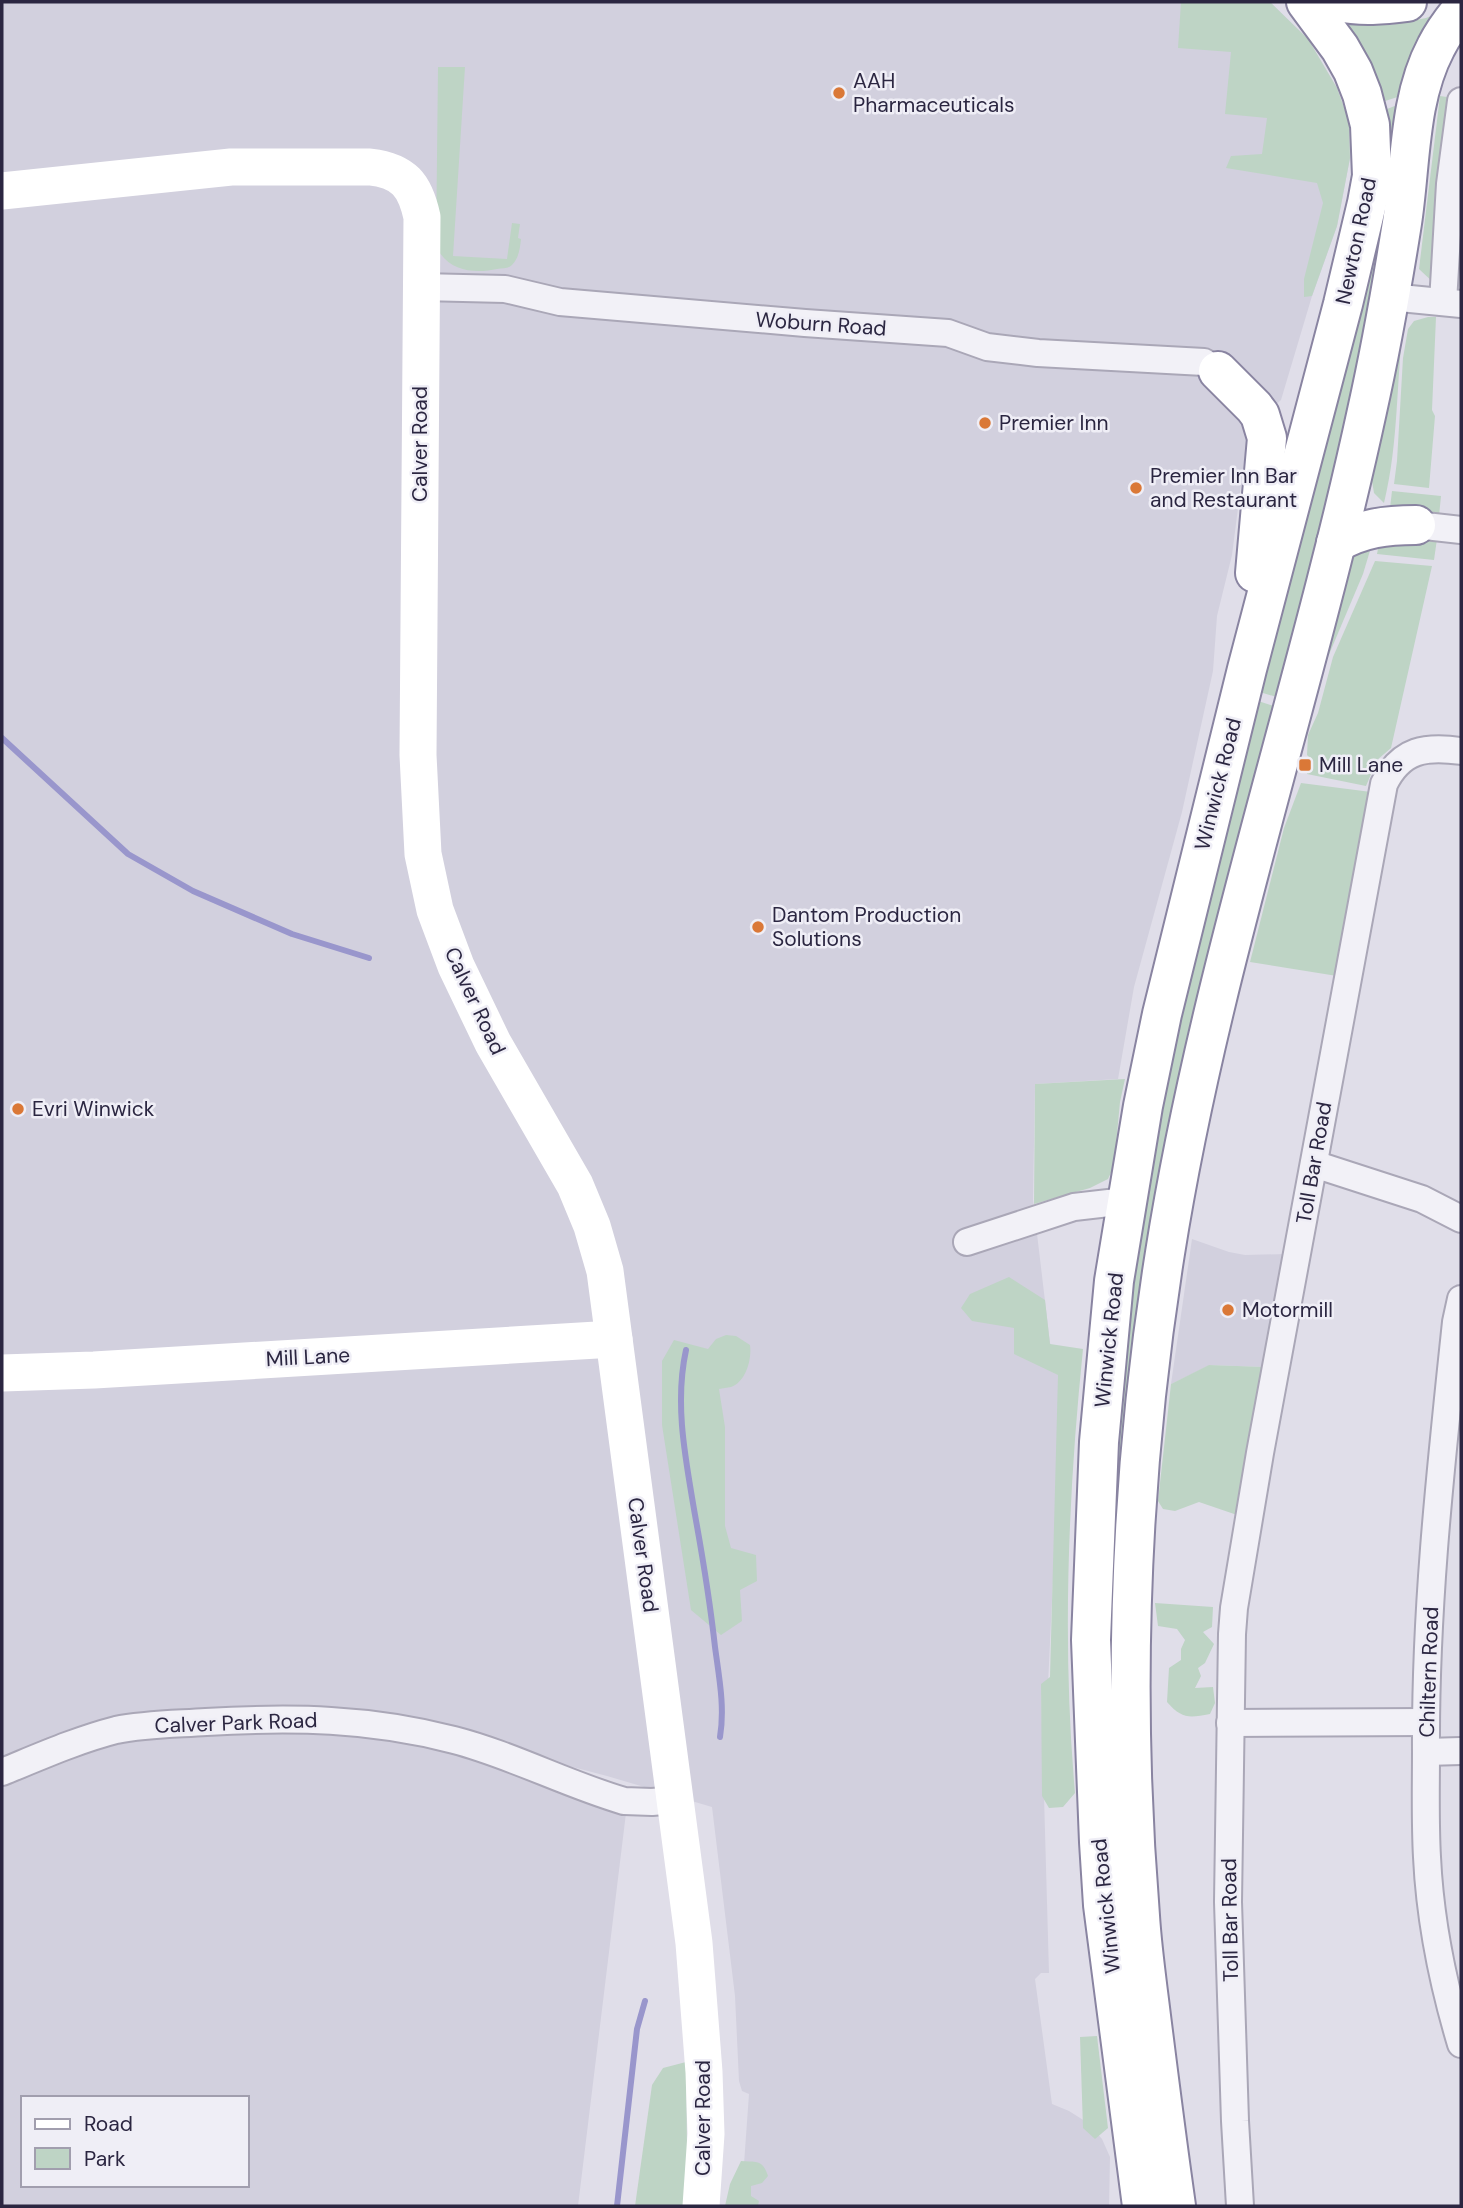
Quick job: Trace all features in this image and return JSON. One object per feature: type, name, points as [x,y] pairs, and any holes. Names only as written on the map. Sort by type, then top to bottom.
[{"type":"highway","name":"Newton Road","points":[[1294,491],[1372,176],[1367,109],[1353,71],[1340,48],[1306,2]]},
{"type":"highway","points":[[1338,2],[1384,5],[1407,2]]},
{"type":"highway","name":"Newton Road","points":[[1345,504],[1367,414],[1390,298],[1421,84],[1434,49],[1461,10]]},
{"type":"highway","points":[[1219,371],[1254,407],[1267,438],[1247,669]]},
{"type":"highway","name":"Winwick Road","points":[[1142,2206],[1103,1905],[1095,1772],[1091,1640],[1099,1442],[1114,1281],[1143,1106],[1162,1014],[1294,491]]},
{"type":"highway","name":"Winwick Road","points":[[1176,2206],[1140,1923],[1132,1789],[1132,1608],[1142,1436],[1165,1252],[1187,1131],[1220,988],[1345,504]]},
{"type":"highway","points":[[1336,543],[1349,535],[1373,528],[1416,525]]},
{"type":"street","points":[[1390,298],[1452,303],[1450,184],[1461,101]]},
{"type":"street","name":"Calver Road","points":[[2,191],[231,167],[383,168],[406,180],[419,203],[422,217],[418,755],[423,854],[435,910],[456,966],[493,1043],[575,1185],[592,1226],[605,1271],[693,1931],[701,2013],[706,2134],[701,2206]]},
{"type":"street","name":"Woburn Road","points":[[421,287],[505,289],[560,302],[948,333],[987,347],[1038,353],[1204,362],[1219,371]]},
{"type":"street","points":[[1416,525],[1461,530]]},
{"type":"street","name":"Toll Bar Road","points":[[1240,2206],[1228,1902],[1230,1723],[1219,1634],[1234,1608],[1335,1039],[1384,784],[1394,767],[1410,754],[1429,749],[1461,751]]},
{"type":"street","points":[[1314,1164],[1422,1199],[1461,1219]]},
{"type":"street","points":[[967,1242],[1073,1206],[1126,1201]]},
{"type":"street","name":"Chiltern Road","points":[[1461,1299],[1455,1322],[1437,1501],[1427,1655],[1426,1722],[1427,1858],[1439,1955],[1456,2008],[1461,2044]]},
{"type":"street","name":"Mill Lane","points":[[2,1373],[94,1370],[614,1339]]},
{"type":"street","name":"Calver Park Road","points":[[2,1773],[84,1740],[118,1730],[187,1723],[310,1718],[422,1732],[457,1740],[624,1801],[676,1800]]},
{"type":"street","points":[[1230,1723],[1426,1722]]},
{"type":"street","points":[[1426,1752],[1461,1751]]},
{"type":"shaded area","points":[[2,2],[1270,2],[1308,39],[1337,88],[1350,158],[1337,226],[1312,296],[1281,400],[1248,430],[1232,555],[1217,616],[1213,671],[1182,812],[1134,987],[1118,1079],[1035,1084],[1033,1200],[1050,1343],[1063,1366],[1048,1685],[1041,1690],[1049,1973],[1041,1973],[1035,1979],[1052,2104],[1088,2123],[1102,2139],[1110,2157],[1109,2206],[741,2206],[749,2094],[742,2091],[739,2081],[735,1996],[712,1807],[493,1746],[626,1813],[578,2206],[2,2206],[2,1762],[169,1735],[310,1732],[481,1743],[314,1706],[66,1737],[2,1758]]},
{"type":"shaded area","name":"Motormill","points":[[1192,1239],[1245,1255],[1285,1254],[1265,1367],[1210,1365],[1171,1384]]},
{"type":"green space","points":[[1181,2],[1270,2],[1308,39],[1337,88],[1349,121],[1350,158],[1337,226],[1312,296],[1304,297],[1304,279],[1323,203],[1317,183],[1226,168],[1231,156],[1262,154],[1267,118],[1225,114],[1231,52],[1178,48]]},
{"type":"green space","points":[[1445,10],[1407,94],[1385,101],[1371,65],[1348,27],[1350,22],[1390,25],[1426,18]]},
{"type":"green space","points":[[438,67],[465,67],[453,256],[507,259],[512,223],[520,224],[519,253],[509,267],[479,271],[462,269],[447,261],[436,246]]},
{"type":"green space","points":[[1440,96],[1454,98],[1435,284],[1419,269]]},
{"type":"green space","points":[[1405,102],[1381,285],[1280,698],[1253,690],[1388,198],[1392,137],[1387,109]]},
{"type":"green space","points":[[1436,317],[1432,410],[1435,416],[1429,488],[1394,484],[1403,358],[1408,329],[1414,321]]},
{"type":"green space","points":[[1404,318],[1395,434],[1384,503],[1374,493],[1372,481],[1375,450]]},
{"type":"green space","points":[[1392,491],[1441,496],[1439,516],[1390,508]]},
{"type":"green space","points":[[1381,533],[1437,539],[1434,560],[1377,554]]},
{"type":"green space","points":[[1375,534],[1363,574],[1325,664],[1350,553]]},
{"type":"green space","points":[[1375,561],[1432,566],[1391,748],[1377,760],[1366,786],[1307,774],[1311,759],[1307,755],[1308,735],[1318,713],[1333,657]]},
{"type":"green space","points":[[1252,699],[1280,708],[1247,836],[1106,1769],[1103,1608],[1137,1201]]},
{"type":"green space","points":[[1301,783],[1371,792],[1337,976],[1250,962],[1284,828]]},
{"type":"green space","points":[[1125,1079],[1114,1166],[1108,1179],[1090,1188],[1034,1204],[1035,1084]]},
{"type":"green space","points":[[1009,1277],[1045,1300],[1050,1344],[1083,1349],[1070,1515],[1068,1626],[1075,1793],[1063,1807],[1049,1808],[1042,1796],[1041,1684],[1050,1677],[1058,1375],[1014,1354],[1014,1328],[972,1321],[961,1308],[970,1294]]},
{"type":"green space","points":[[726,1335],[736,1336],[750,1345],[750,1351],[749,1363],[741,1380],[731,1387],[719,1389],[725,1427],[725,1526],[731,1548],[756,1555],[757,1581],[740,1590],[742,1621],[721,1635],[691,1610],[662,1425],[662,1361],[674,1340],[708,1349],[716,1339]]},
{"type":"green space","points":[[1209,1365],[1265,1367],[1240,1516],[1199,1502],[1175,1511],[1163,1509],[1158,1501],[1171,1384]]},
{"type":"green space","points":[[1155,1603],[1213,1607],[1212,1627],[1203,1632],[1214,1644],[1205,1663],[1198,1668],[1201,1676],[1195,1688],[1213,1687],[1215,1703],[1210,1714],[1186,1716],[1177,1712],[1167,1702],[1169,1668],[1181,1660],[1181,1649],[1185,1640],[1177,1629],[1158,1626]]},
{"type":"green space","points":[[1097,2036],[1108,2128],[1095,2139],[1083,2128],[1080,2037]]},
{"type":"green space","points":[[686,2062],[685,2206],[635,2206],[652,2085],[663,2068]]},
{"type":"green space","points":[[741,2161],[759,2163],[768,2176],[762,2183],[751,2186],[751,2196],[759,2201],[758,2206],[725,2206],[730,2184]]},
{"type":"waterway","points":[[2,738],[128,854],[193,891],[292,934],[369,958]]},
{"type":"waterway","points":[[686,1350],[681,1412],[720,1681],[720,1737]]},
{"type":"waterway","points":[[617,2206],[637,2029],[645,2001]]},
{"type":"place","name":"AAH Pharmaceuticals","points":[[839,93]]},
{"type":"place","name":"Premier Inn","points":[[985,423]]},
{"type":"place","name":"Premier Inn Bar and Restaurant","points":[[1136,488]]},
{"type":"place","name":"Mill Lane","points":[[1305,765]]},
{"type":"place","name":"Dantom Production Solutions","points":[[758,927]]},
{"type":"place","name":"Evri Winwick","points":[[18,1109]]},
{"type":"place","name":"Motormill","points":[[1228,1310]]}]
